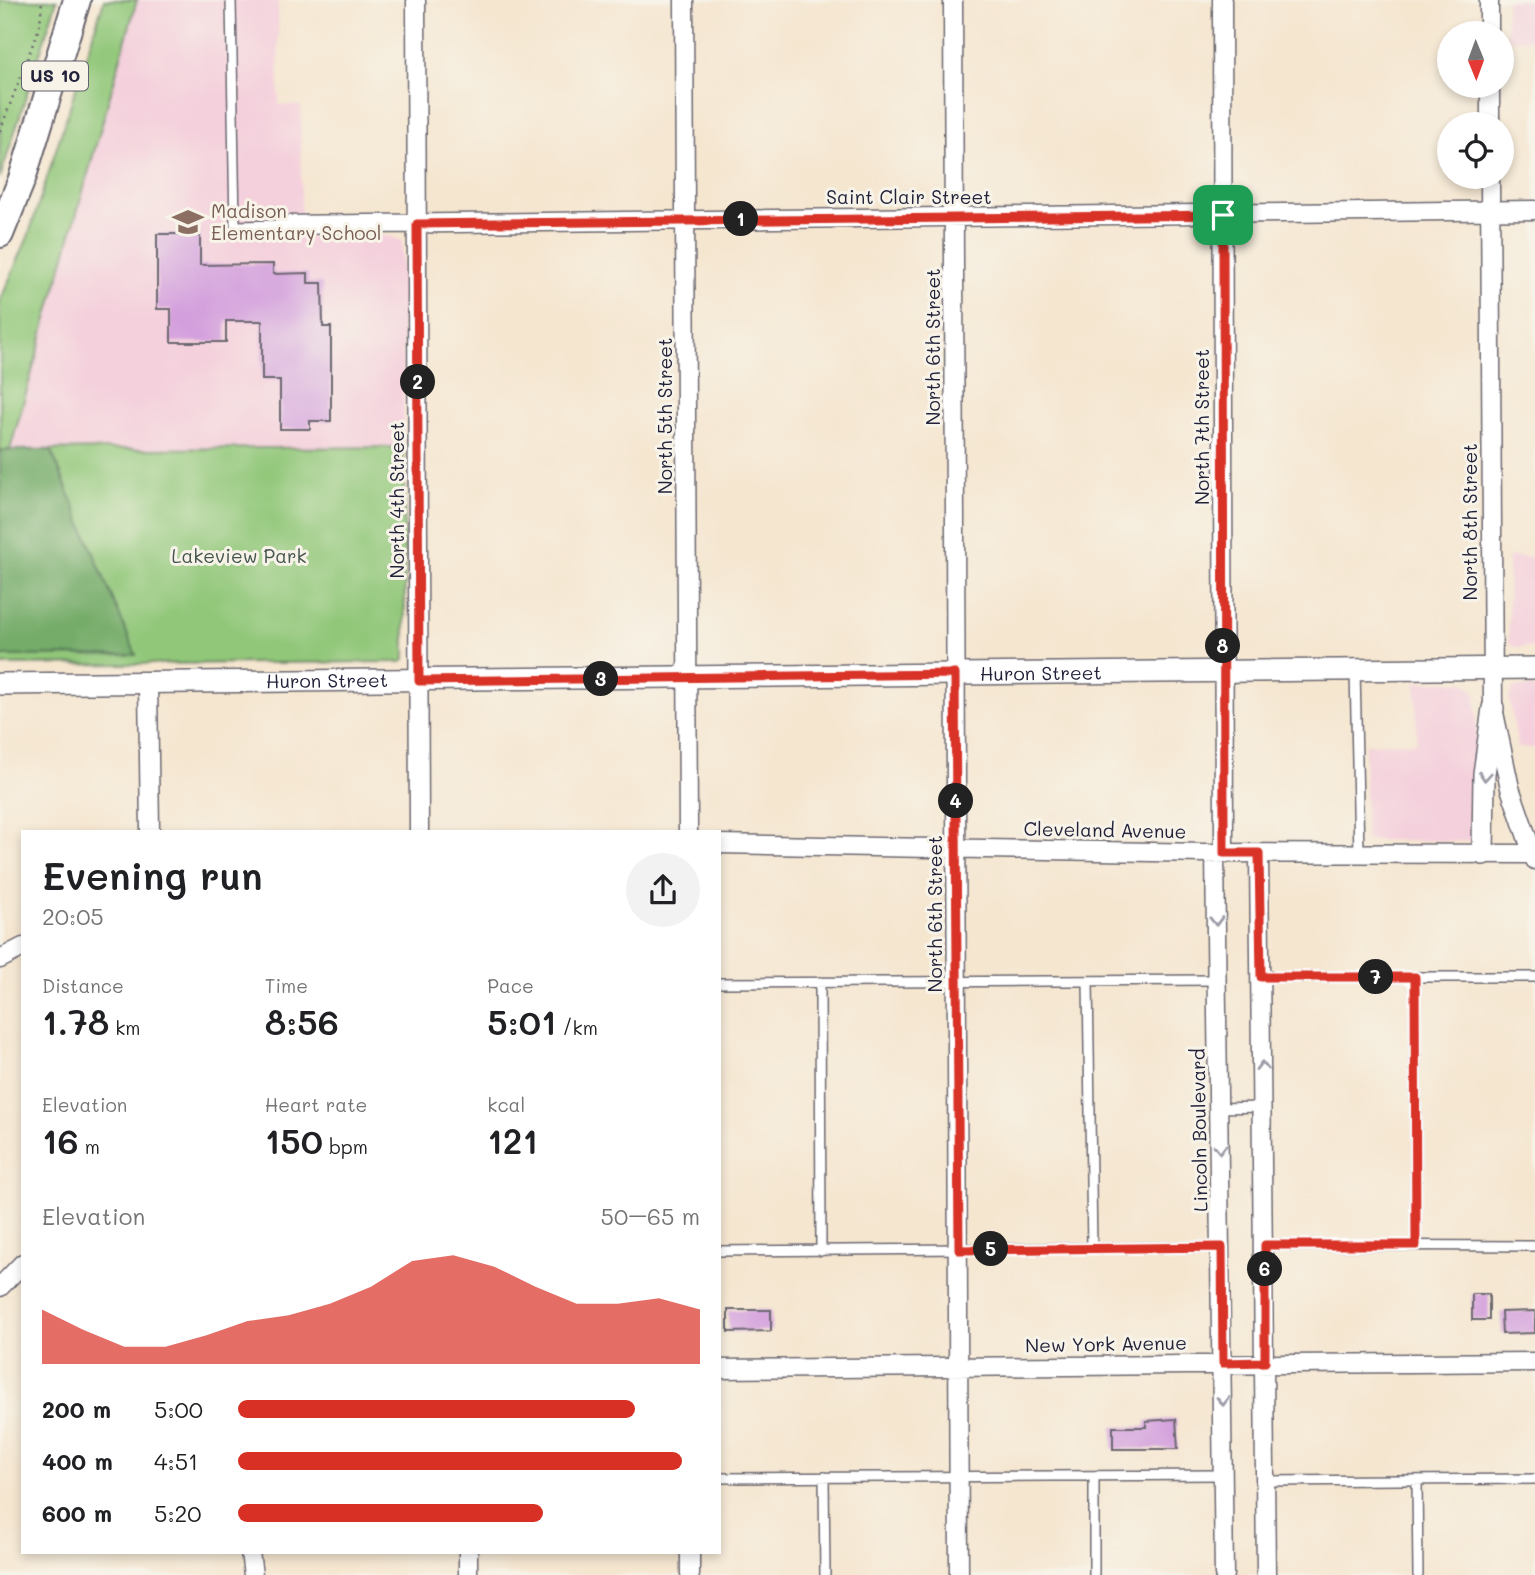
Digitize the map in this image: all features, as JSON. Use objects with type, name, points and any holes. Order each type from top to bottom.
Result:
[{"type":"main road","name":"US 10","points":[[0,234],[25,170],[77,0]]},
{"type":"street","name":"North 4th Street","points":[[416,0],[419,830]]},
{"type":"street","name":"North 5th Street","points":[[684,0],[688,830]]},
{"type":"street","name":"North 6th Street","points":[[953,0],[959,1575]]},
{"type":"street","name":"North 7th Street","points":[[1219,853],[1223,671],[1222,0]]},
{"type":"street","points":[[1489,0],[1489,21]]},
{"type":"street","name":"North 8th Street","points":[[1490,189],[1493,708],[1510,788],[1534,857]]},
{"type":"street","name":"Saint Clair Street","points":[[283,225],[1535,210]]},
{"type":"street","name":"Huron Street","points":[[0,684],[1535,668]]},
{"type":"street","points":[[148,683],[150,830]]},
{"type":"street","points":[[1483,854],[1484,774],[1493,708]]},
{"type":"street","name":"Cleveland Avenue","points":[[721,844],[1219,853],[1483,854],[1534,857]]},
{"type":"street","name":"Lincoln Boulevard","points":[[1219,853],[1217,980],[1224,1575]]},
{"type":"street","points":[[1259,853],[1265,1245],[1266,1575]]},
{"type":"street","points":[[0,959],[21,948]]},
{"type":"street","points":[[0,1287],[21,1265]]},
{"type":"street","name":"New York Avenue","points":[[721,1369],[1265,1362],[1535,1362]]},
{"type":"street","points":[[250,1554],[253,1575]]},
{"type":"street","points":[[468,1554],[468,1575]]},
{"type":"street","points":[[690,1554],[690,1575]]},
{"type":"lane","points":[[231,0],[235,226],[283,225]]},
{"type":"lane","points":[[1355,670],[1359,853]]},
{"type":"lane","points":[[1261,977],[1535,977]]},
{"type":"lane","points":[[1415,977],[1416,1245]]},
{"type":"lane","points":[[721,983],[1217,980]]},
{"type":"lane","points":[[1088,981],[1091,1248]]},
{"type":"lane","points":[[820,982],[821,1251]]},
{"type":"lane","points":[[1219,1108],[1263,1107]]},
{"type":"lane","points":[[1265,1245],[1535,1246]]},
{"type":"lane","points":[[721,1251],[1222,1247]]},
{"type":"lane","points":[[1094,1475],[1094,1575]]},
{"type":"lane","points":[[721,1478],[1224,1475]]},
{"type":"lane","points":[[824,1477],[825,1575]]},
{"type":"lane","points":[[1266,1481],[1535,1479]]},
{"type":"lane","points":[[1417,1480],[1418,1575]]},
{"type":"path","points":[[0,131],[40,24],[42,0]]},
{"type":"shaded area","name":"Madison Elementary School","points":[[137,0],[278,0],[279,105],[301,106],[301,237],[389,236],[402,241],[404,447],[10,450]]},
{"type":"shaded area","points":[[1506,0],[1535,0],[1535,39],[1514,39],[1514,21],[1506,21]]},
{"type":"shaded area","points":[[1508,557],[1535,557],[1535,647],[1516,647],[1509,643]]},
{"type":"shaded area","points":[[1416,682],[1465,682],[1476,693],[1477,834],[1472,841],[1365,840],[1365,744],[1417,742]]},
{"type":"shaded area","points":[[1514,687],[1535,687],[1535,748],[1518,748],[1509,697]]},
{"type":"green space","points":[[0,0],[57,0],[0,178]]},
{"type":"green space","name":"Lakeview Park","points":[[104,0],[137,0],[10,450],[404,447],[405,659],[402,662],[0,665],[0,301],[28,237]]},
{"type":"green space","points":[[0,450],[51,450],[136,655],[0,656]]},
{"type":"building","points":[[157,234],[200,234],[200,265],[273,264],[273,274],[308,273],[308,283],[322,283],[323,327],[331,327],[331,421],[310,421],[310,429],[280,429],[280,380],[262,380],[262,321],[226,321],[226,342],[171,342],[171,309],[157,309]]},
{"type":"building","points":[[1472,1294],[1489,1294],[1489,1320],[1472,1320]]},
{"type":"building","points":[[728,1310],[771,1310],[771,1331],[728,1332]]},
{"type":"building","points":[[1535,1311],[1535,1333],[1502,1334],[1501,1312]]},
{"type":"building","points":[[1176,1419],[1178,1449],[1113,1449],[1113,1427],[1146,1427],[1146,1421]]},
{"type":"place","name":"Madison Elementary School","points":[[188,222]]},
{"type":"route","points":[[1223,215],[1224,853],[1259,853],[1261,977],[1415,977],[1416,1245],[1265,1245],[1265,1362],[1223,1363],[1222,1247],[959,1250],[955,674],[419,681],[417,224],[1223,215]]}]
